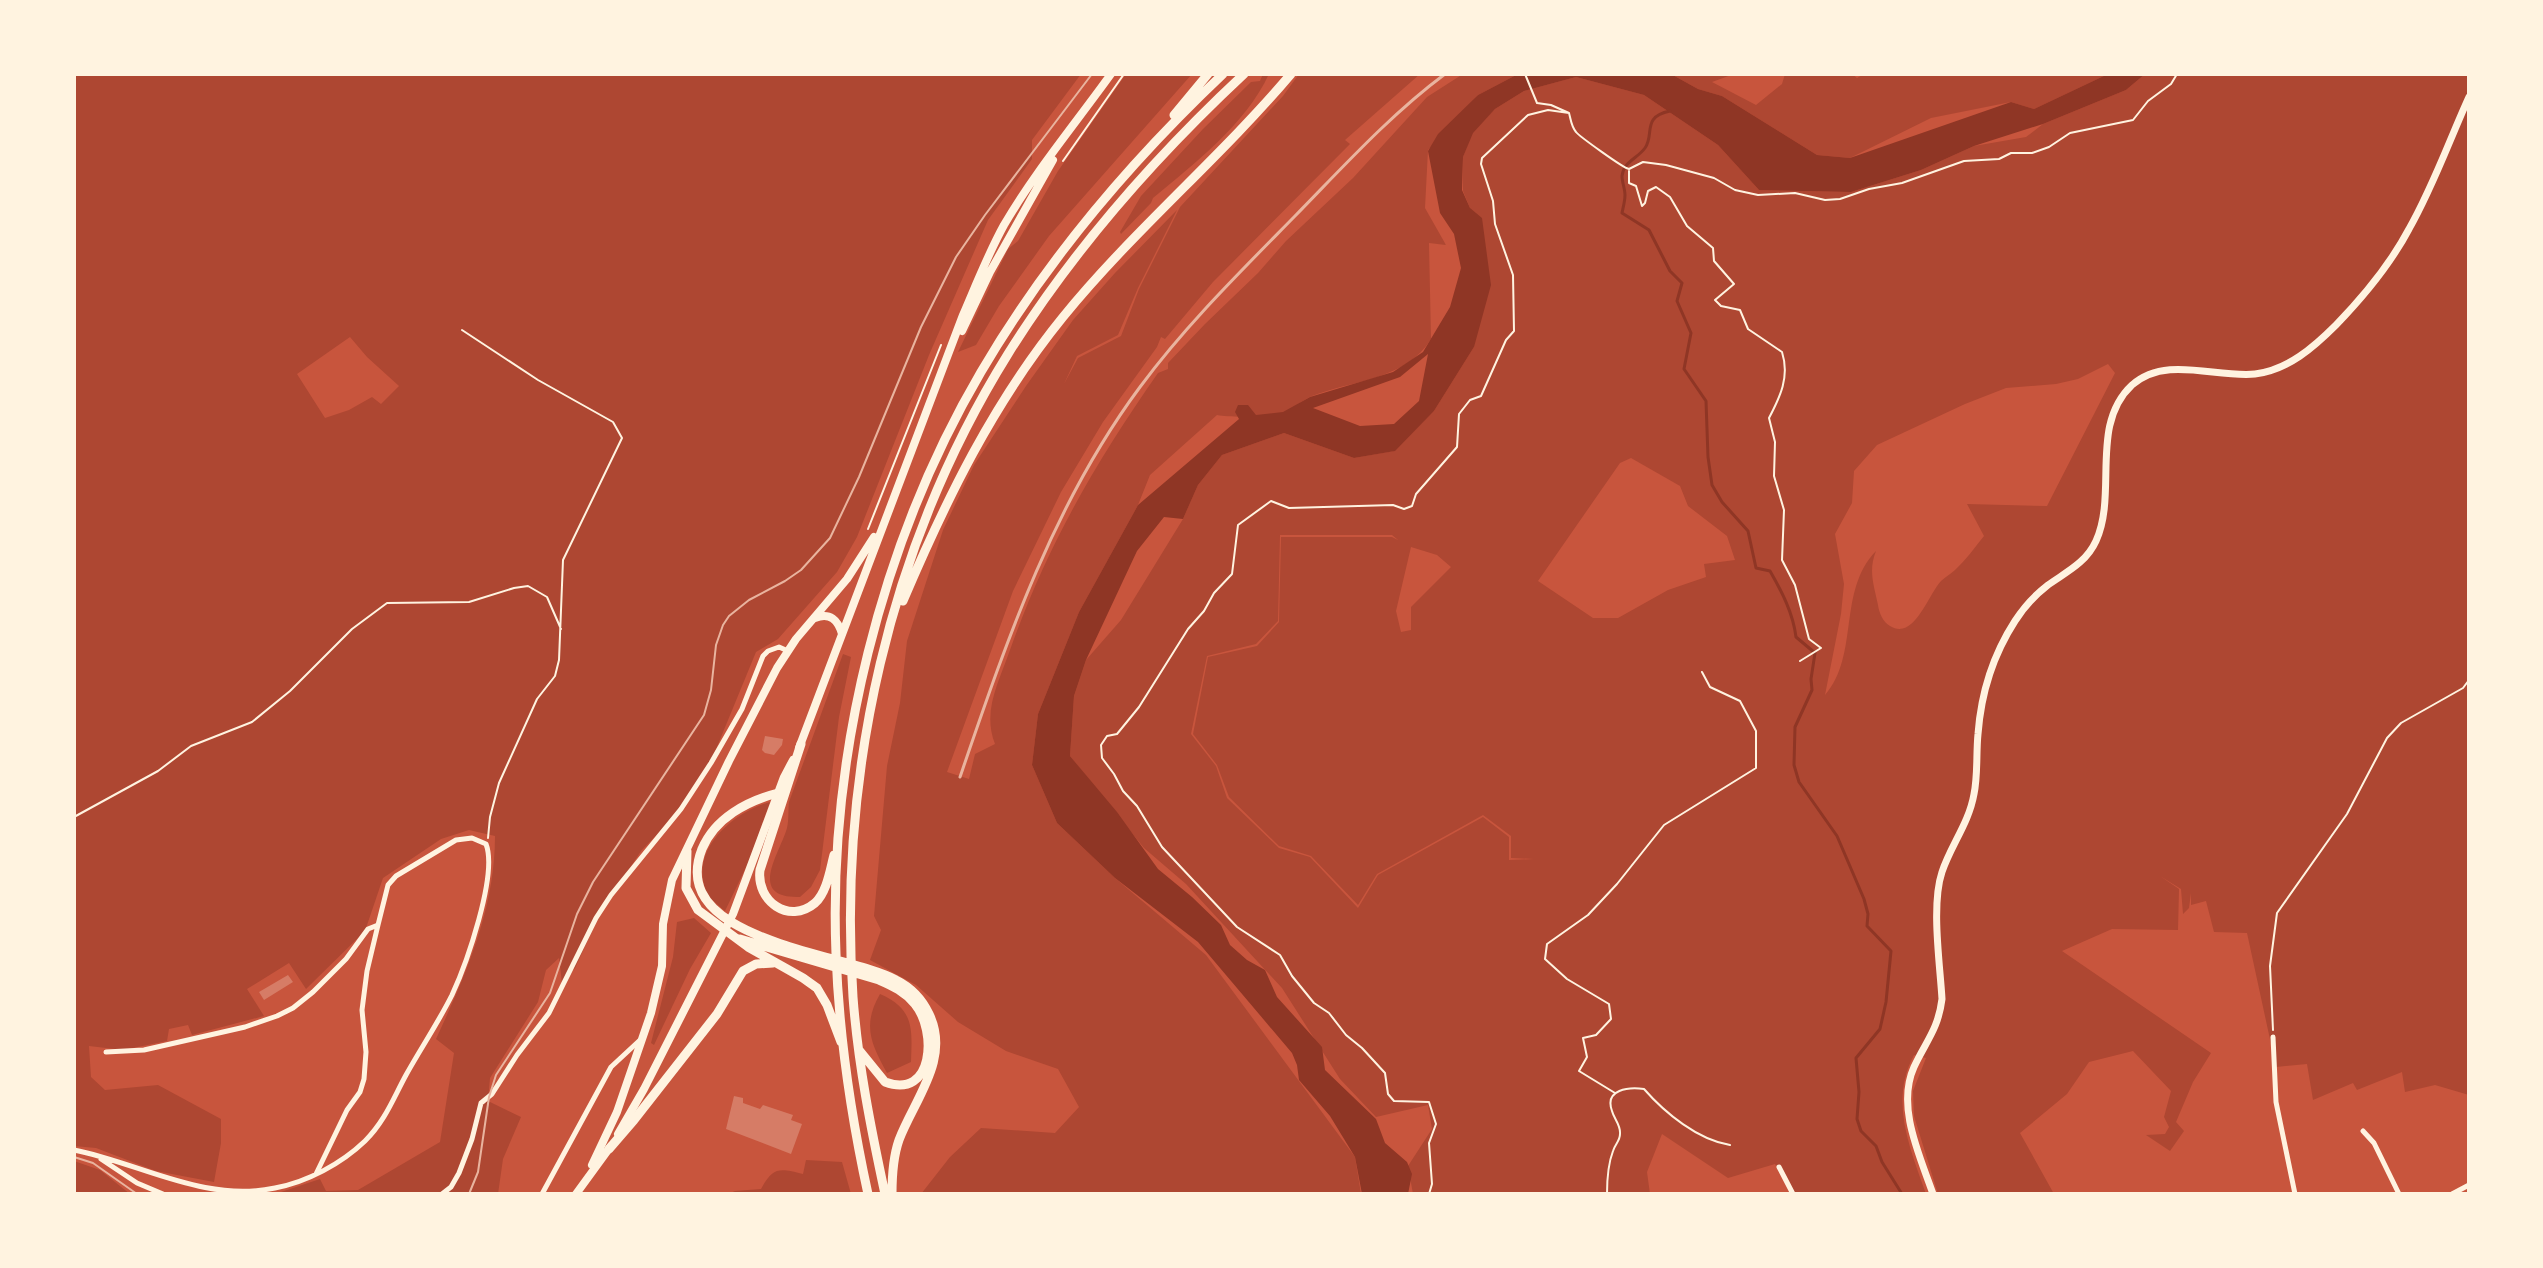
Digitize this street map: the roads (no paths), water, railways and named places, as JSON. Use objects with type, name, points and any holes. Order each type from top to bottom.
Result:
[{"type":"highway","points":[[868,1194],[844,1051],[836,951],[839,841],[845,778],[872,637],[901,547],[934,463],[979,375],[1060,255],[1208,74]]},
{"type":"highway","points":[[1129,171],[1223,74]]},
{"type":"highway","points":[[885,1194],[859,1049],[851,954],[853,850],[865,743],[887,637],[908,568],[961,440],[1007,355],[1067,267],[1205,111],[1244,74]]},
{"type":"highway","points":[[887,637],[954,486],[988,424],[1030,360],[1098,277],[1264,106],[1291,74]]},
{"type":"highway","points":[[801,744],[760,870],[760,885],[765,897],[778,907],[790,910],[803,909],[814,903],[825,885],[839,841]]},
{"type":"highway","points":[[778,793],[740,807],[716,828],[706,842],[698,865],[697,882],[708,912],[740,939],[901,982],[928,1011],[936,1034],[936,1053],[932,1069],[899,1142],[893,1166],[892,1194]]},
{"type":"highway","points":[[687,851],[686,888],[693,904],[750,941],[773,963],[817,988],[827,1005],[844,1051]]},
{"type":"highway","points":[[609,1149],[717,1014],[743,971],[756,964],[773,963]]},
{"type":"highway","points":[[859,1049],[881,1078],[895,1085],[904,1085],[916,1079],[927,1059],[929,1037],[917,1007],[904,993],[874,974]]},
{"type":"main road","points":[[576,1194],[609,1149],[644,1089],[720,941],[755,859],[778,793],[801,744],[946,364],[990,272],[1070,131],[1111,74]]},
{"type":"main road","points":[[1933,1194],[1910,1119],[1908,1089],[1913,1069],[1937,1026],[1940,1013],[1939,882],[1972,804],[1980,712],[1993,664],[2016,620],[2034,597],[2086,557],[2095,542],[2105,505],[2110,430],[2121,400],[2132,386],[2154,372],[2184,369],[2240,375],[2259,373],[2286,364],[2312,347],[2357,303],[2407,233],[2469,97]]},
{"type":"main road","points":[[583,1184],[617,1112],[651,1013],[662,966],[666,901],[672,880],[741,736],[788,651],[852,572],[886,516]]},
{"type":"main road","points":[[813,619],[832,617],[838,622],[843,635]]},
{"type":"street","points":[[442,1194],[451,1187],[459,1173],[481,1103],[492,1094],[549,1013],[596,918],[681,809],[711,763],[753,686],[763,656],[779,647],[788,651]]},
{"type":"street","points":[[74,1150],[159,1177],[224,1190],[270,1189],[316,1174],[357,1148],[381,1123],[458,982],[483,900],[489,866],[487,848],[484,841],[478,838],[461,838],[440,848],[396,876],[388,885],[367,971],[362,1010],[366,1052],[364,1079],[316,1174]]},
{"type":"street","points":[[106,1052],[144,1050],[245,1027],[277,1016],[313,992],[346,959],[368,929],[378,925]]},
{"type":"street","points":[[2273,1037],[2276,1102],[2295,1194]]},
{"type":"street","points":[[542,1194],[611,1067],[642,1038]]},
{"type":"street","points":[[2363,1131],[2374,1143],[2399,1194]]},
{"type":"street","points":[[97,1156],[137,1183],[163,1194]]},
{"type":"street","points":[[1779,1167],[1793,1194]]},
{"type":"street","points":[[2452,1194],[2469,1185]]},
{"type":"waterway","points":[[1670,111],[1655,117],[1650,126],[1648,143],[1623,171],[1625,195],[1622,213],[1649,230],[1670,271],[1682,283],[1677,301],[1691,333],[1684,369],[1706,401],[1712,485],[1722,502],[1748,531],[1756,568],[1770,571],[1790,611],[1796,637],[1815,653],[1812,690],[1795,727],[1794,765],[1799,782],[1837,836],[1864,899],[1867,926],[1891,951],[1880,1029],[1856,1058],[1859,1092],[1857,1119],[1861,1131],[1876,1146],[1902,1194]]},
{"type":"tram line","points":[[469,1194],[478,1172],[489,1097],[496,1075],[550,993],[577,914],[593,882],[704,715],[711,690],[716,645],[723,625],[749,600],[801,570],[830,538],[859,477],[921,327],[956,257],[1092,74]]},
{"type":"tram line","points":[[74,1157],[93,1163],[137,1194]]},
{"type":"railway","points":[[960,777],[1015,624],[1057,526],[1109,432],[1140,387],[1195,320],[1254,257],[1386,124],[1445,74]]}]
